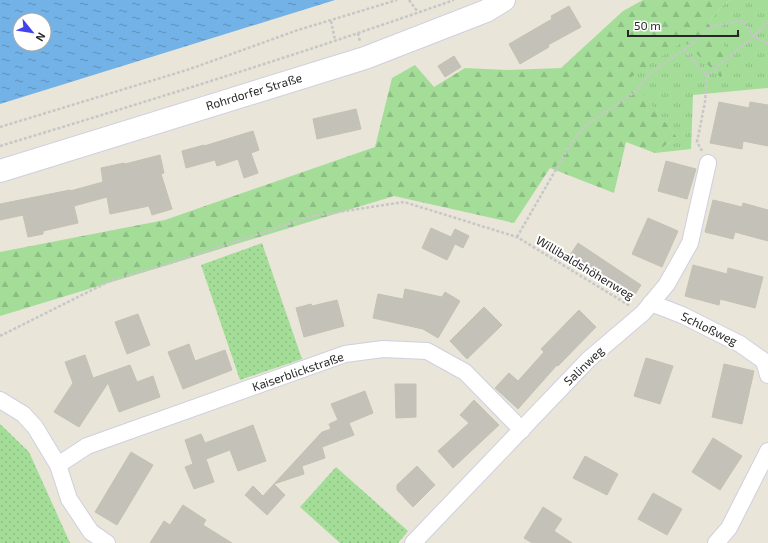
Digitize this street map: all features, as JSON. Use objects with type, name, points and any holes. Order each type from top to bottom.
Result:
[{"type":"main road","name":"Rohrdorfer Straße","points":[[0,171],[365,58],[486,11],[504,0]]},
{"type":"street","name":"Salinweg","points":[[413,543],[589,360],[647,308],[667,284],[690,243],[708,163]]},
{"type":"street","name":"Schloßweg","points":[[647,308],[682,314],[740,344],[766,368]]},
{"type":"street","name":"Kaiserblickstraße","points":[[58,466],[87,446],[345,354],[383,348],[427,351],[465,372],[522,430]]},
{"type":"street","points":[[0,400],[23,414],[35,427],[58,466],[70,499],[91,532],[107,543]]},
{"type":"street","points":[[716,543],[730,528],[768,451]]},
{"type":"path","points":[[0,127],[190,69],[298,30],[397,0]]},
{"type":"path","points":[[409,0],[418,13]]},
{"type":"path","points":[[0,146],[93,118],[454,0]]},
{"type":"path","points":[[517,237],[570,145],[584,127],[636,90],[651,73],[684,50],[711,27],[742,20],[754,36],[768,44]]},
{"type":"path","points":[[331,21],[335,40]]},
{"type":"path","points":[[708,163],[697,142],[705,102],[707,76],[754,36],[768,22]]},
{"type":"path","points":[[684,50],[707,76]]},
{"type":"path","name":"Willibaldshöhenweg","points":[[0,336],[112,280],[171,263],[313,216],[404,202],[517,237],[647,308]]},
{"type":"green space","points":[[643,0],[731,0],[724,4],[708,23],[732,56],[721,78],[631,78],[677,137],[655,153],[626,142],[614,193],[550,168],[514,223],[394,196],[0,316],[0,252],[165,220],[375,147],[392,78],[415,65],[434,87],[465,68],[507,70],[561,68],[623,11]]},
{"type":"green space","points":[[731,0],[768,0],[768,88],[693,95],[691,149],[655,153],[677,137],[630,78],[684,41],[721,78],[731,56],[708,23],[724,4]]},
{"type":"green space","points":[[262,243],[302,359],[240,380],[201,265]]},
{"type":"green space","points":[[0,424],[29,452],[70,543],[0,543]]},
{"type":"green space","points":[[336,467],[408,531],[398,543],[340,543],[300,507]]},
{"type":"water","points":[[0,0],[335,0],[0,104]]},
{"type":"building","points":[[569,6],[581,27],[548,45],[549,47],[520,64],[509,44],[552,19],[551,16]]},
{"type":"building","points":[[454,56],[461,67],[445,77],[438,66]]},
{"type":"building","points":[[719,102],[749,108],[750,102],[768,105],[768,146],[743,141],[742,149],[710,143]]},
{"type":"building","points":[[356,109],[361,129],[317,139],[313,119]]},
{"type":"building","points":[[253,131],[259,150],[251,153],[258,173],[244,178],[238,159],[217,166],[215,160],[186,168],[182,151]]},
{"type":"building","points":[[160,155],[164,173],[161,174],[172,209],[152,215],[149,206],[110,214],[107,197],[74,206],[78,223],[43,231],[43,234],[28,237],[23,215],[0,220],[0,204],[70,191],[103,182],[101,168],[125,164]]},
{"type":"building","points":[[666,161],[696,169],[687,199],[658,191]]},
{"type":"building","points":[[713,200],[742,207],[743,203],[768,210],[768,241],[735,232],[733,239],[705,232]]},
{"type":"building","points":[[648,218],[678,231],[662,267],[632,254]]},
{"type":"building","points":[[431,228],[451,237],[455,229],[469,236],[463,248],[455,244],[447,260],[422,248]]},
{"type":"building","points":[[578,243],[641,285],[630,302],[567,260]]},
{"type":"building","points":[[693,265],[727,274],[728,268],[763,277],[755,308],[720,299],[719,305],[685,296]]},
{"type":"building","points":[[405,289],[442,297],[445,292],[460,301],[438,338],[423,329],[373,318],[378,294],[403,299]]},
{"type":"building","points":[[337,300],[344,326],[304,337],[296,308]]},
{"type":"building","points":[[484,307],[502,325],[467,359],[450,341]]},
{"type":"building","points":[[579,310],[596,327],[558,366],[557,365],[518,409],[495,388],[509,373],[518,381],[544,352],[541,349]]},
{"type":"building","points":[[138,314],[150,345],[127,354],[115,322]]},
{"type":"building","points":[[189,344],[195,361],[225,350],[232,370],[183,389],[168,352]]},
{"type":"building","points":[[85,355],[93,378],[130,365],[137,382],[153,376],[160,397],[119,412],[108,383],[79,427],[54,412],[73,383],[65,362]]},
{"type":"building","points":[[646,358],[673,366],[660,404],[634,396]]},
{"type":"building","points":[[724,364],[754,371],[742,424],[712,417]]},
{"type":"building","points":[[395,384],[416,384],[416,417],[396,418]]},
{"type":"building","points":[[365,391],[373,413],[349,423],[354,435],[322,447],[325,458],[302,466],[304,474],[274,484],[322,432],[331,429],[329,424],[338,420],[331,404]]},
{"type":"building","points":[[474,400],[499,425],[453,468],[438,451],[469,423],[460,415]]},
{"type":"building","points":[[253,425],[266,461],[238,471],[230,450],[206,459],[214,482],[194,489],[185,467],[193,464],[185,440],[201,434],[205,443]]},
{"type":"building","points":[[713,438],[742,456],[720,490],[692,472]]},
{"type":"building","points":[[131,452],[153,465],[117,525],[95,512]]},
{"type":"building","points":[[585,456],[618,474],[607,495],[573,478]]},
{"type":"building","points":[[417,466],[435,485],[413,507],[397,490],[397,485]]},
{"type":"building","points":[[274,484],[285,495],[267,515],[245,495],[253,486],[263,496]]},
{"type":"building","points":[[653,493],[682,509],[667,535],[638,519]]},
{"type":"building","points":[[183,505],[206,520],[203,525],[232,543],[150,543],[164,521],[170,525]]},
{"type":"building","points":[[543,507],[562,519],[554,531],[572,543],[532,543],[524,538]]}]
